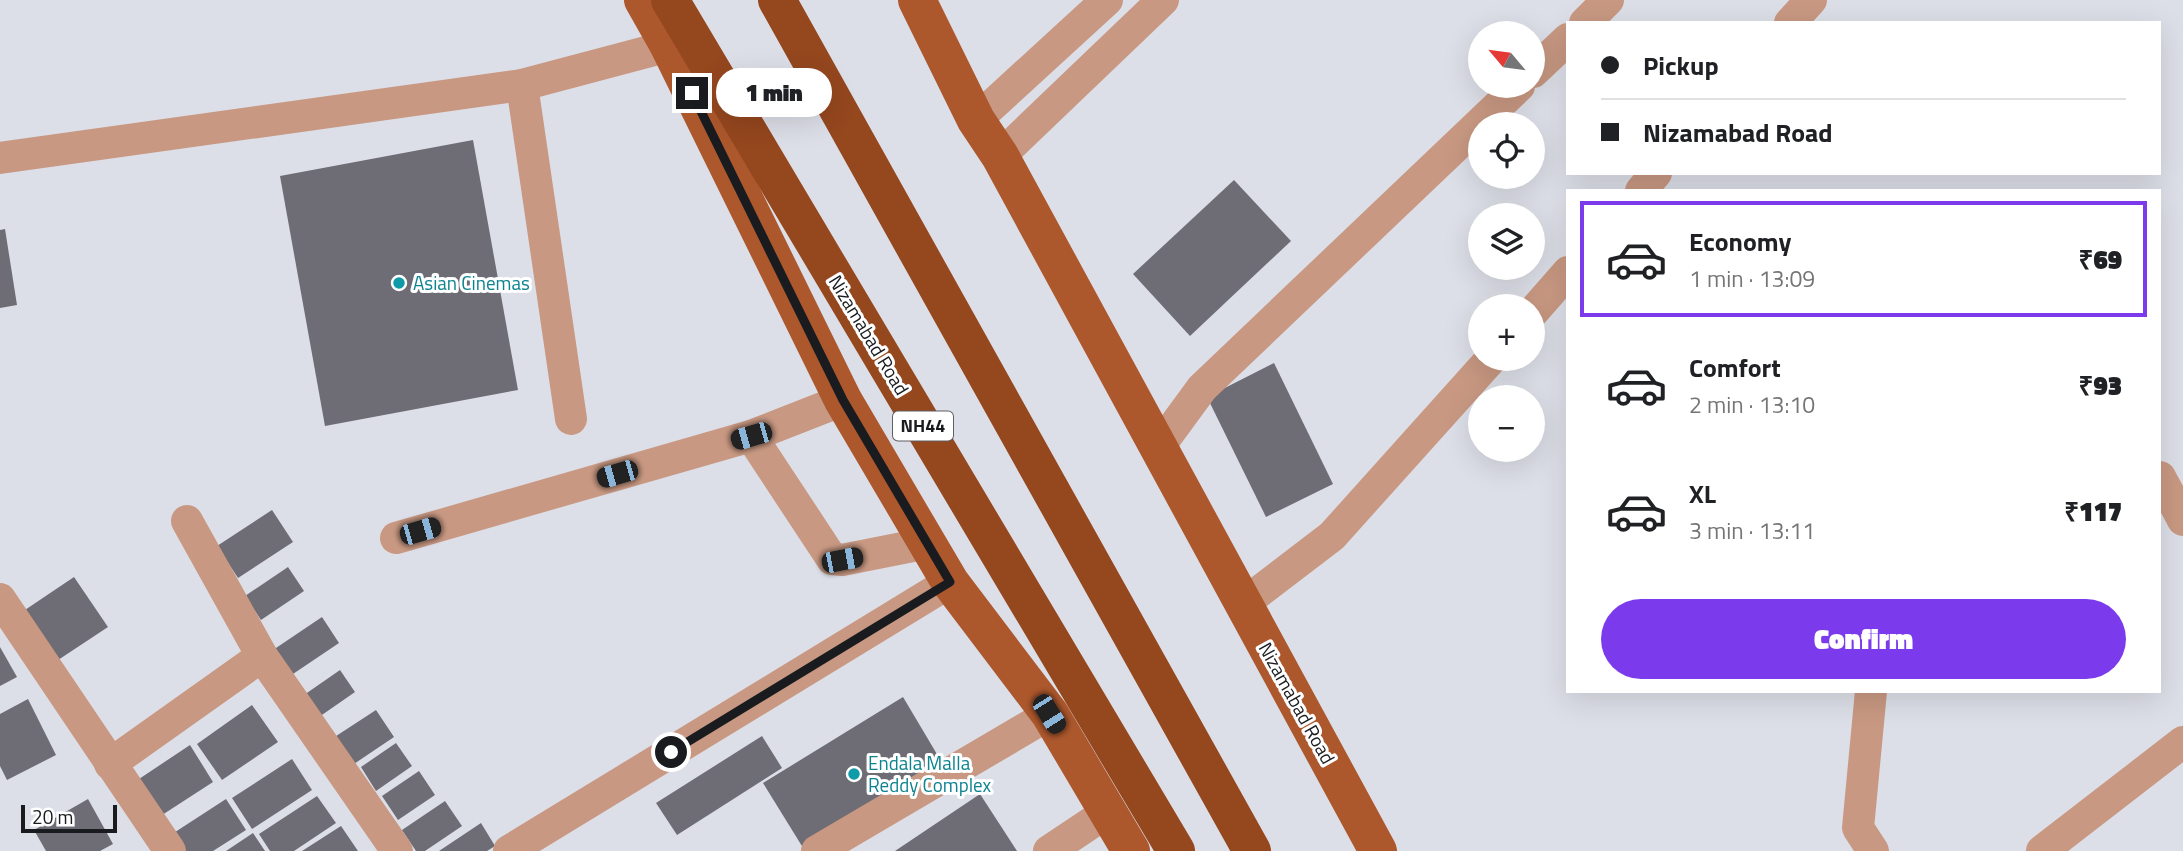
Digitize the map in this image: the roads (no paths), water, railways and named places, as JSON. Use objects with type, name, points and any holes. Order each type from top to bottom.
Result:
[{"type":"highway","name":"Nizamabad Road","points":[[670,0],[682,45],[1176,851]]},
{"type":"highway","points":[[777,0],[1252,851]]},
{"type":"main road","name":"Nizamabad Road","points":[[643,0],[682,45],[843,400],[950,582],[1049,714],[1119,830]]},
{"type":"main road","name":"Nizamabad Road","points":[[917,0],[976,120],[1000,156],[1378,851]]},
{"type":"street","points":[[1000,156],[1163,0]]},
{"type":"street","points":[[1587,21],[1608,0]]},
{"type":"street","points":[[1792,21],[1811,0]]},
{"type":"street","points":[[976,120],[1106,1],[1127,34]]},
{"type":"street","points":[[1545,61],[1566,41]]},
{"type":"street","points":[[0,158],[522,85],[682,45]]},
{"type":"street","points":[[522,85],[571,419]]},
{"type":"street","points":[[1158,448],[1202,388],[1506,98]]},
{"type":"street","points":[[1643,189],[1654,175]]},
{"type":"street","points":[[1545,298],[1566,274]]},
{"type":"street","points":[[1242,604],[1332,536],[1480,371]]},
{"type":"street","points":[[396,538],[751,436],[843,400]]},
{"type":"street","points":[[751,436],[832,559],[842,560],[928,543]]},
{"type":"street","points":[[2161,479],[2183,520]]},
{"type":"street","points":[[187,521],[262,656],[397,851]]},
{"type":"street","points":[[509,851],[950,582]]},
{"type":"street","points":[[0,599],[170,851]]},
{"type":"street","points":[[110,764],[262,656]]},
{"type":"street","points":[[1871,693],[1858,828],[1873,851]]},
{"type":"street","points":[[817,851],[1049,714]]},
{"type":"street","points":[[2050,848],[2183,742]]},
{"type":"street","points":[[1049,851],[1119,830]]},
{"type":"street","points":[[1080,851],[1119,830]]},
{"type":"place","name":"Asian Cinemas","points":[[399,283]]},
{"type":"place","name":"Endala Malla Reddy Complex","points":[[854,774]]}]
